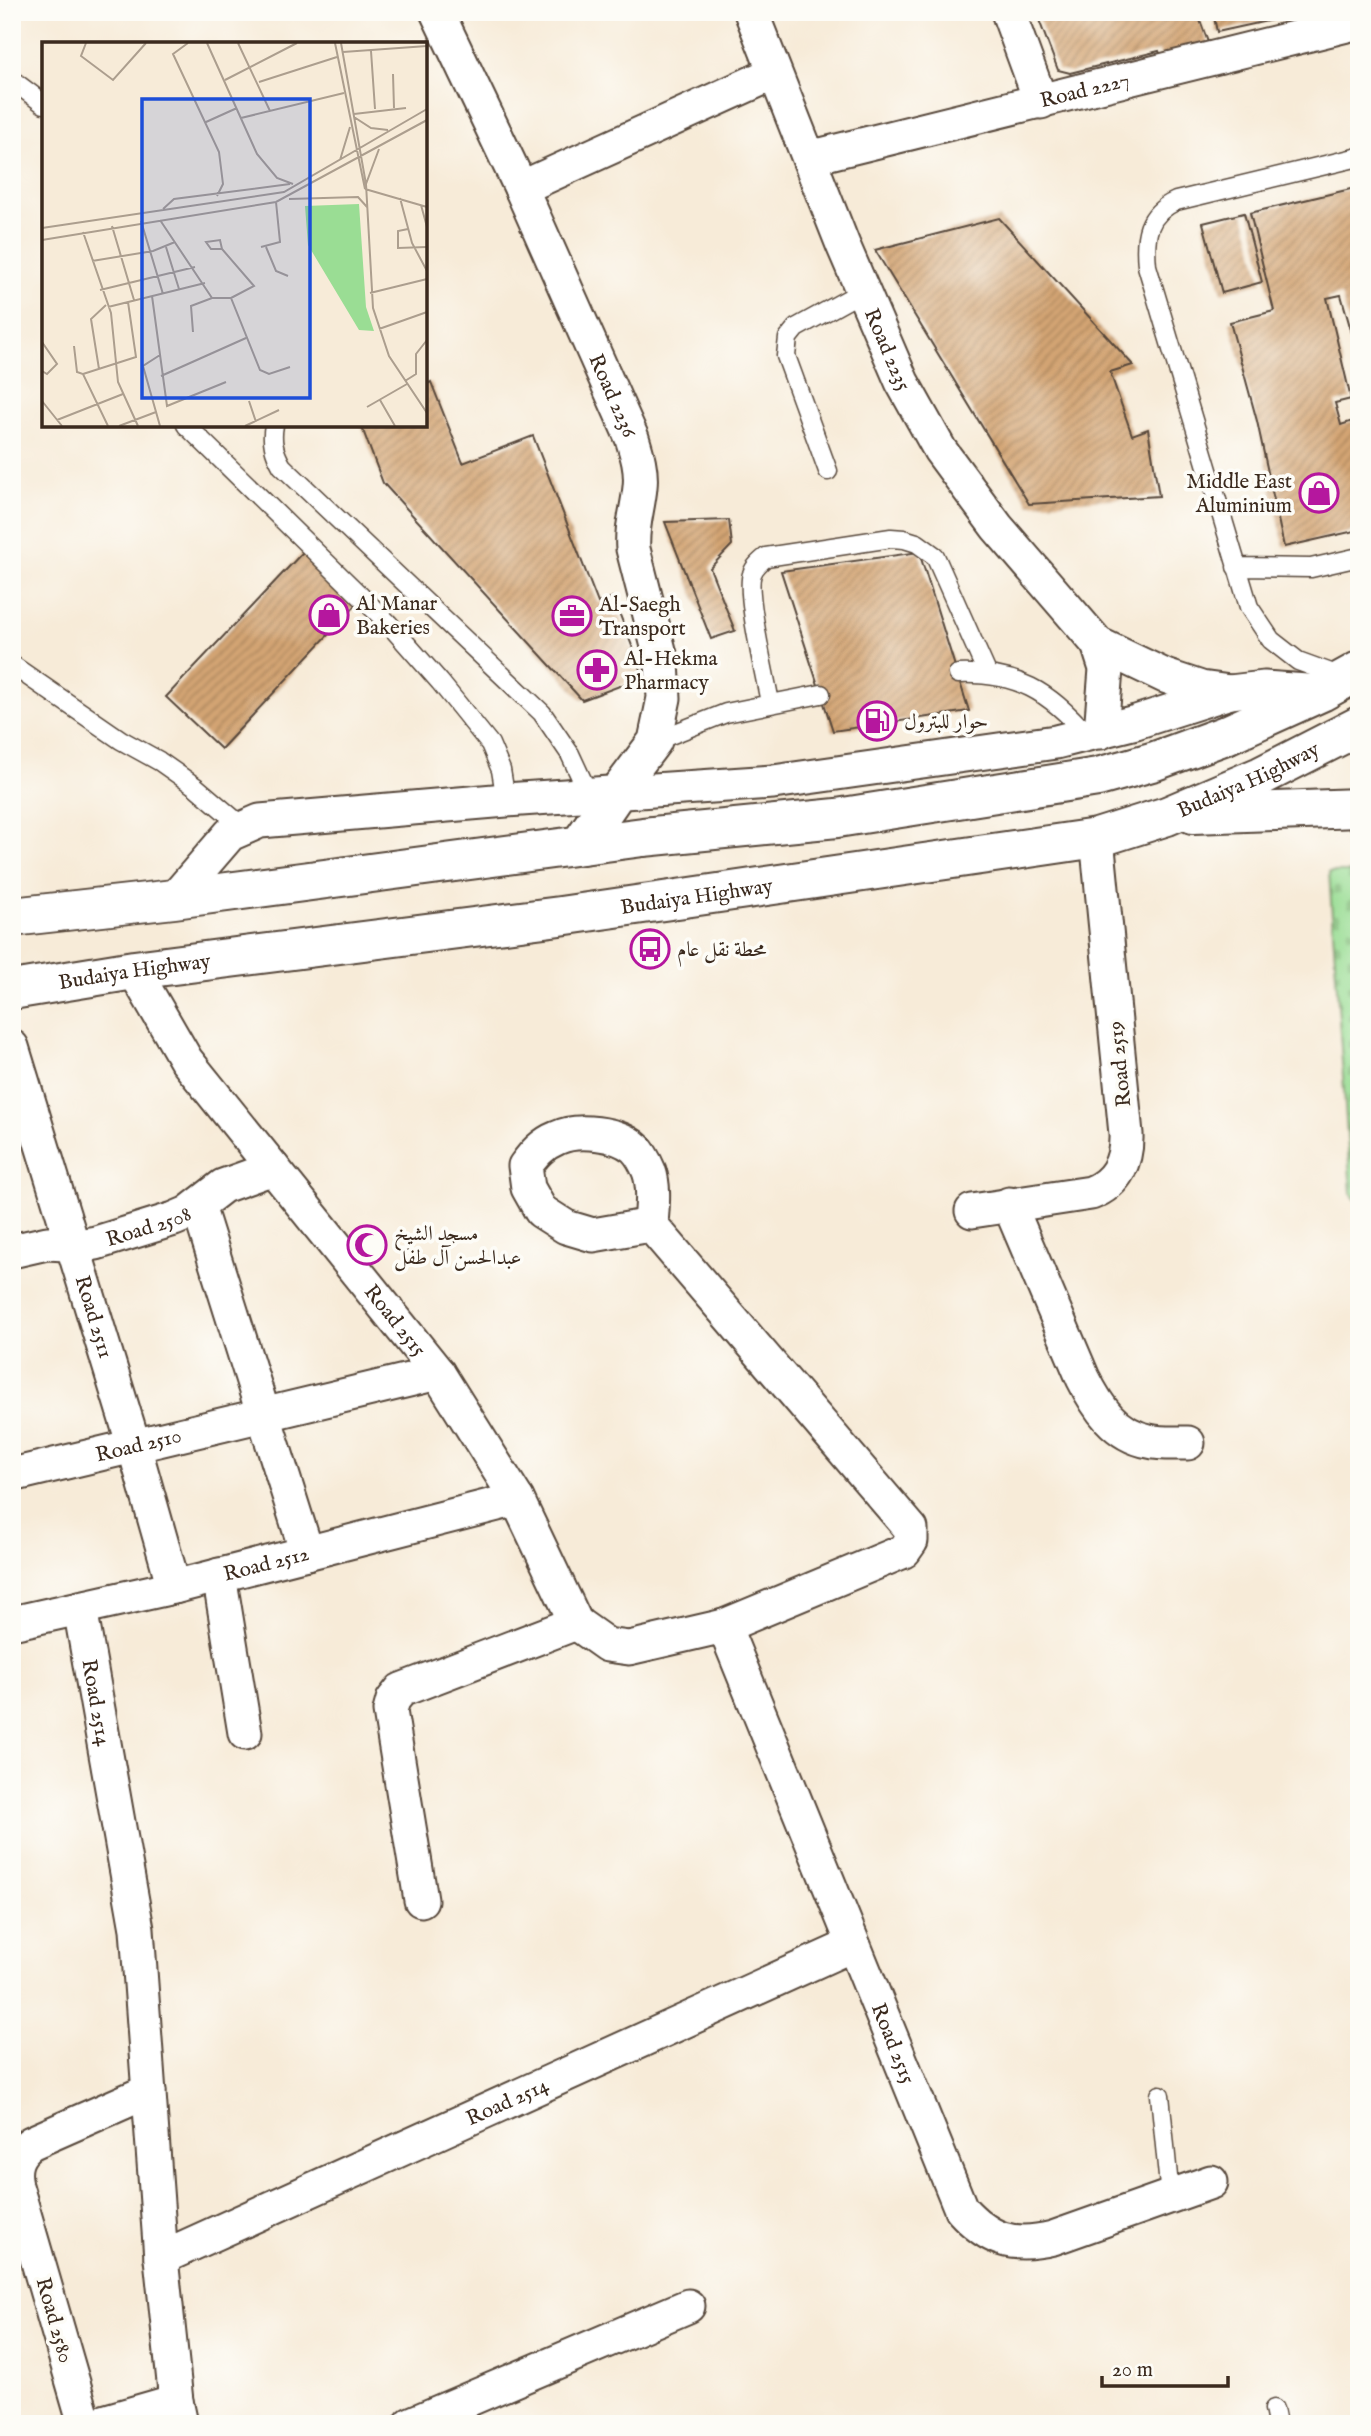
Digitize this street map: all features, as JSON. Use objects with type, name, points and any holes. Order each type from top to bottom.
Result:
[{"type":"main road","points":[[12,916],[174,899],[580,845],[837,818],[1098,777],[1155,761],[1226,735],[1342,681]]},
{"type":"main road","name":"Budaiya Highway","points":[[12,990],[134,970],[560,916],[1097,838],[1167,816],[1261,776],[1359,726]]},
{"type":"main road","points":[[580,845],[602,794]]},
{"type":"main road","points":[[1167,816],[1359,808]]},
{"type":"street","name":"Road 2236","points":[[437,12],[522,188],[632,438],[639,462],[640,486],[632,531],[633,549],[662,662],[664,698],[655,741],[602,794]]},
{"type":"street","name":"Road 2235","points":[[751,12],[902,382],[940,450],[997,527],[1098,644],[1106,669],[1094,733]]},
{"type":"street","points":[[1008,12],[1041,102]]},
{"type":"street","name":"Road 2227","points":[[809,158],[1359,22]]},
{"type":"street","points":[[522,188],[774,73]]},
{"type":"street","name":"Road 2235","points":[[1098,644],[1165,676],[1201,688],[1230,692]]},
{"type":"street","points":[[174,899],[230,834],[243,827],[277,818],[773,782],[1056,742],[1174,711],[1230,692],[1342,681]]},
{"type":"street","name":"Road 2519","points":[[972,1211],[1091,1193],[1105,1188],[1115,1177],[1125,1156],[1126,1134],[1097,838]]},
{"type":"street","name":"Road 2515","points":[[134,970],[186,1060],[438,1373],[517,1499],[576,1623],[607,1645],[629,1648],[724,1626],[904,1551],[911,1541],[911,1530],[651,1225]]},
{"type":"street","name":"Road 2511","points":[[12,1047],[74,1245],[174,1587]]},
{"type":"street","name":"Road 2508","points":[[12,1251],[47,1243],[96,1243],[174,1219],[198,1206],[223,1186],[273,1168]]},
{"type":"street","points":[[1009,1204],[1096,1404],[1118,1428],[1147,1441],[1188,1443]]},
{"type":"street","points":[[198,1206],[307,1553]]},
{"type":"street","name":"Road 2510","points":[[12,1475],[438,1373]]},
{"type":"street","name":"Road 2512","points":[[12,1622],[174,1587],[517,1499]]},
{"type":"street","points":[[219,1575],[245,1733]]},
{"type":"street","name":"Road 2514","points":[[80,1608],[138,1929],[161,2258],[179,2412],[96,2424]]},
{"type":"street","points":[[421,1900],[390,1711],[393,1700],[401,1690],[576,1623]]},
{"type":"street","name":"Road 2515","points":[[724,1626],[951,2190],[961,2209],[974,2224],[992,2236],[1012,2242],[1033,2243],[1211,2182]]},
{"type":"street","name":"Road 2514","points":[[161,2258],[852,1945]]},
{"type":"street","name":"Road 2580","points":[[85,2424],[16,2186],[13,2174],[15,2161],[21,2150],[31,2143],[149,2091]]},
{"type":"street","points":[[411,2424],[688,2306]]},
{"type":"lane","points":[[12,80],[42,102]]},
{"type":"lane","points":[[1342,681],[1297,661],[1270,640],[1249,607],[1147,265],[1147,236],[1152,221],[1161,208],[1176,201],[1359,157]]},
{"type":"lane","points":[[828,471],[786,356],[788,338],[796,328],[863,290]]},
{"type":"lane","points":[[188,427],[388,623],[440,682],[490,744],[501,770],[506,800]]},
{"type":"lane","points":[[274,427],[272,440],[275,454],[282,466],[534,704],[602,794]]},
{"type":"lane","points":[[770,703],[750,594],[752,572],[766,557],[891,538],[917,543],[936,556],[987,673]]},
{"type":"lane","points":[[1236,567],[1311,568],[1359,557]]},
{"type":"lane","points":[[12,665],[121,740],[169,768],[243,827]]},
{"type":"lane","points":[[958,674],[987,673],[1011,679],[1055,702],[1094,733]]},
{"type":"lane","points":[[655,741],[706,720],[770,703],[821,694]]},
{"type":"lane","points":[[1160,2095],[1170,2197]]},
{"type":"green space","points":[[1329,872],[1359,872],[1359,1205],[1351,1193]]},
{"type":"building","points":[[1036,12],[1197,12],[1209,45],[1165,66],[1159,51],[1070,73],[1058,70]]},
{"type":"building","points":[[1213,12],[1289,12],[1290,16],[1217,32]]},
{"type":"building","points":[[1301,12],[1359,12],[1313,26],[1310,16],[1302,18]]},
{"type":"building","points":[[1359,187],[1359,358],[1341,295],[1327,298],[1351,399],[1335,403],[1341,425],[1359,419],[1359,530],[1284,547],[1257,421],[1230,322],[1274,311],[1250,213]]},
{"type":"building","points":[[1244,213],[1262,282],[1222,293],[1203,223]]},
{"type":"building","points":[[999,218],[1133,365],[1110,372],[1132,435],[1148,429],[1159,496],[1029,504],[875,250]]},
{"type":"building","points":[[431,382],[463,463],[533,436],[598,603],[613,597],[644,677],[582,700],[383,483],[362,427],[427,427],[427,384]]},
{"type":"building","points":[[729,520],[732,545],[710,568],[735,631],[711,639],[665,522]]},
{"type":"building","points":[[303,552],[358,603],[221,749],[166,697]]},
{"type":"building","points":[[919,552],[969,711],[833,731],[781,571]]},
{"type":"place","name":"Middle East Aluminium","points":[[1319,493]]},
{"type":"place","name":"Al Manar Bakeries","points":[[329,615]]},
{"type":"place","name":"Al-Saegh Transport","points":[[572,616]]},
{"type":"place","name":"Al-Hekma Pharmacy","points":[[597,670]]},
{"type":"place","name":"حوار للبترول","points":[[877,721]]},
{"type":"place","name":"محطة نقل عام","points":[[650,949]]},
{"type":"place","name":"مسجد الشيخ عبدالحسن آل طفل","points":[[367,1245]]}]
